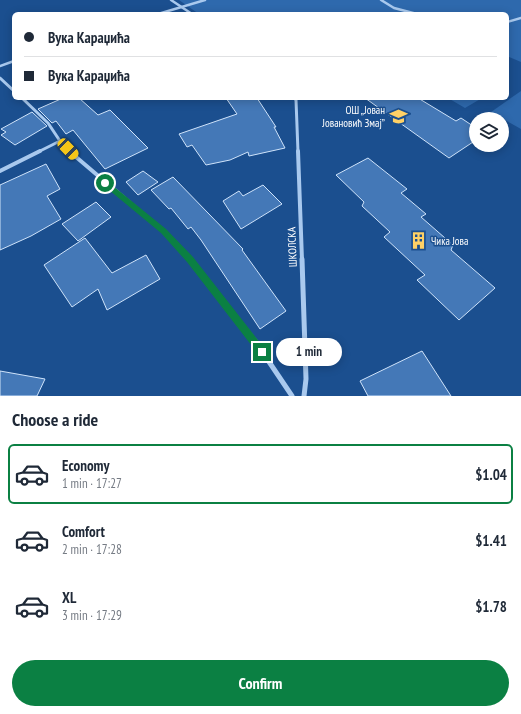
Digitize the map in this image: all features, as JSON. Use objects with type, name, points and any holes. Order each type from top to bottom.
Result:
[{"type":"street","points":[[171,0],[189,12]]},
{"type":"street","points":[[165,12],[205,0]]},
{"type":"street","points":[[381,0],[394,8],[409,12]]},
{"type":"street","points":[[509,21],[521,18]]},
{"type":"street","points":[[0,66],[12,62]]},
{"type":"street","points":[[0,78],[12,89]]},
{"type":"street","points":[[24,100],[48,123],[60,141],[75,156],[115,192],[163,231],[190,260],[254,341],[292,396]]},
{"type":"street","name":"ШКОЛСКА","points":[[296,100],[306,379],[304,396]]},
{"type":"street","points":[[0,171],[60,141]]},
{"type":"shaded area","points":[[179,0],[521,0],[521,62],[509,57],[509,12],[196,12]]},
{"type":"shaded area","points":[[521,91],[521,129],[509,122],[509,112],[491,112]]},
{"type":"shaded area","points":[[451,100],[479,100],[465,108]]},
{"type":"building","points":[[58,100],[81,100],[98,115],[110,110],[148,148],[105,169],[73,130],[66,134],[56,121],[52,123],[38,109]]},
{"type":"building","points":[[227,100],[258,100],[276,127],[274,127],[285,148],[249,156],[248,152],[230,160],[206,165],[192,145],[187,147],[179,134],[237,114]]},
{"type":"building","points":[[368,100],[421,100],[456,121],[461,118],[469,123],[469,145],[449,158]]},
{"type":"building","points":[[32,112],[47,126],[15,145],[1,135],[6,132],[1,129]]},
{"type":"building","name":"Чика Јова","points":[[368,158],[407,189],[401,193],[426,214],[421,217],[453,245],[451,250],[495,288],[459,320],[417,280],[425,275],[384,237],[390,232],[362,206],[364,202],[336,175]]},
{"type":"building","points":[[46,164],[60,189],[47,196],[61,219],[31,236],[0,250],[0,185]]},
{"type":"building","points":[[143,171],[158,182],[138,195],[126,182]]},
{"type":"building","points":[[173,177],[243,249],[242,250],[286,311],[260,329],[191,227],[188,229],[171,208],[169,209],[151,190]]},
{"type":"building","points":[[263,185],[282,204],[241,229],[223,201],[239,191],[243,196]]},
{"type":"building","points":[[96,202],[111,217],[78,241],[62,224]]},
{"type":"building","points":[[85,238],[112,273],[146,255],[160,279],[107,310],[98,289],[72,307],[44,265]]},
{"type":"building","points":[[422,351],[451,396],[368,396],[360,381]]},
{"type":"building","points":[[0,371],[45,379],[37,396],[0,396]]},
{"type":"place","name":"ОШ „Јован Јовановић Змај”","points":[[398,116]]},
{"type":"place","name":"Чика Јова","points":[[418,241]]},
{"type":"route","points":[[105,183],[163,231],[190,260],[262,352]]}]
